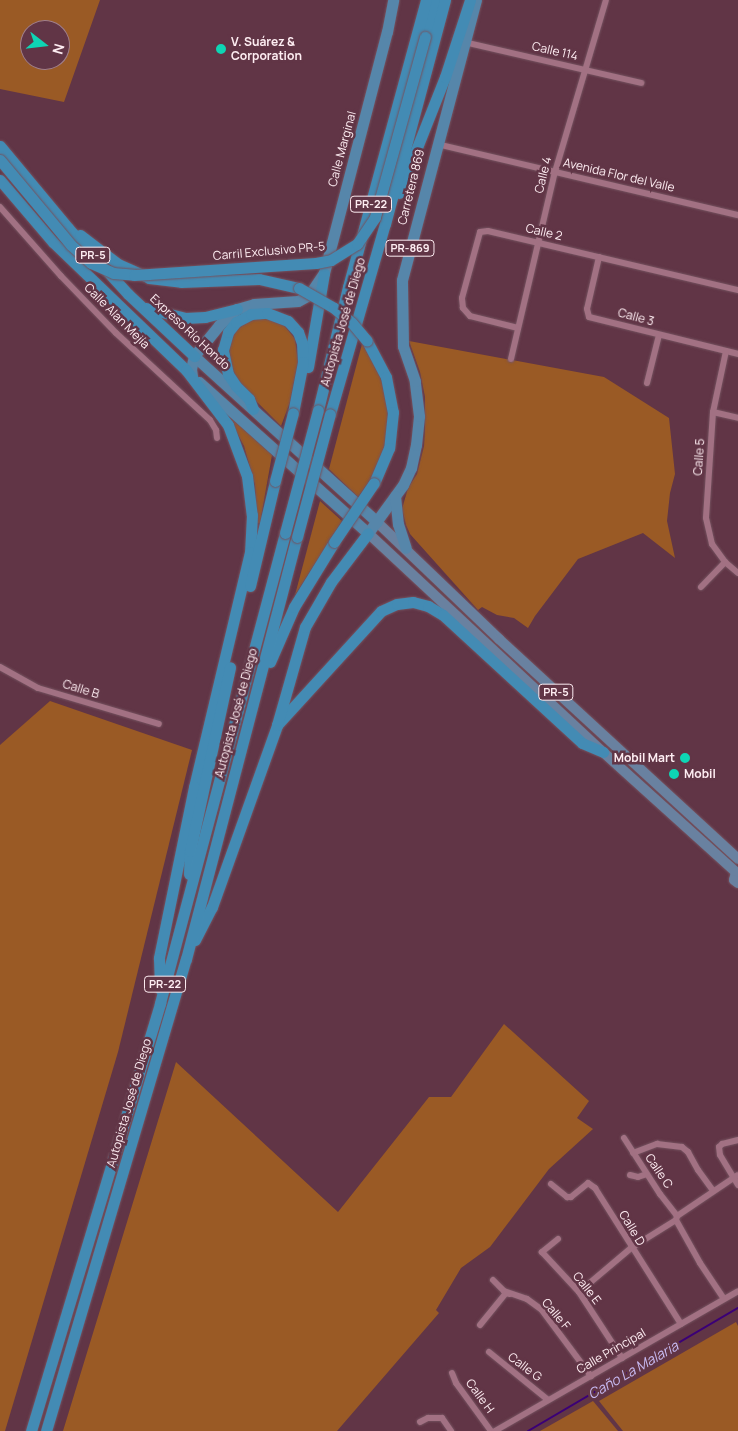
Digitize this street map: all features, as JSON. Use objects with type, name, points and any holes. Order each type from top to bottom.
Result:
[{"type":"highway","name":"Calle Marginal","points":[[324,273],[387,32],[393,0]]},
{"type":"highway","name":"Autopista José de Diego","points":[[31,1431],[160,1003],[318,410],[348,287],[426,0]]},
{"type":"highway","name":"Carril Exclusivo PR-5","points":[[0,160],[71,244],[91,263],[113,273],[134,275],[258,268],[331,260],[352,249],[367,232],[375,217],[435,0]]},
{"type":"highway","name":"Autopista José de Diego","points":[[46,1431],[186,960],[330,414],[385,224],[444,0]]},
{"type":"highway","points":[[385,224],[416,156],[445,77],[470,0]]},
{"type":"highway","name":"Carretera 869","points":[[368,533],[395,496],[410,468],[416,446],[419,416],[415,381],[403,346],[402,280],[476,0]]},
{"type":"highway","name":"Expreso Río Hondo","points":[[0,146],[68,228],[143,307],[194,356],[377,522]]},
{"type":"highway","name":"PR-5","points":[[0,180],[26,212],[118,308],[368,533]]},
{"type":"highway","points":[[0,186],[26,212]]},
{"type":"highway","points":[[68,228],[92,243],[118,264],[149,278],[181,282],[259,279],[299,288],[334,308],[352,323],[367,341],[386,377],[393,412],[389,448],[374,483],[334,542],[294,607],[257,688]]},
{"type":"highway","points":[[143,307],[185,318],[205,317],[254,304],[298,301],[309,294],[324,273]]},
{"type":"highway","points":[[293,413],[299,401],[311,358],[324,273]]},
{"type":"highway","points":[[160,1003],[159,958],[203,746],[248,562],[252,528],[247,476],[233,436],[223,418],[189,373],[194,356],[219,325],[237,309]]},
{"type":"highway","points":[[188,898],[190,851],[231,662],[293,413],[303,362],[302,343],[296,328],[288,321],[267,312],[251,314],[236,322],[228,332],[223,350],[228,374],[236,386],[249,399],[253,409]]},
{"type":"highway","points":[[395,496],[398,524],[406,548]]},
{"type":"highway","points":[[186,960],[212,907],[277,725],[285,691],[311,614],[331,582],[368,533]]},
{"type":"highway","points":[[277,725],[381,612],[393,605],[408,602],[428,606],[443,615],[582,743],[603,752]]},
{"type":"main road","name":"PR-5","points":[[377,522],[499,639],[738,859]]},
{"type":"main road","name":"PR-5","points":[[368,533],[520,676],[737,873]]},
{"type":"main road","points":[[520,676],[532,681],[574,718],[584,718]]},
{"type":"main road","points":[[737,873],[734,880],[738,883]]},
{"type":"street","name":"Calle Marginal","points":[[387,32],[397,0]]},
{"type":"street","name":"Calle 4","points":[[510,359],[555,172],[606,0]]},
{"type":"street","name":"Calle 114","points":[[464,42],[641,83]]},
{"type":"street","name":"Avenida Flor del Valle","points":[[437,144],[738,215]]},
{"type":"street","name":"Calle Alan Mejía","points":[[0,207],[61,276],[116,333],[210,420],[216,430],[217,438]]},
{"type":"street","name":"Calle 2","points":[[518,328],[470,316],[463,308],[462,298],[480,232],[488,231],[538,242],[738,290]]},
{"type":"street","name":"Calle 3","points":[[599,257],[586,309],[589,316],[738,354]]},
{"type":"street","points":[[647,383],[658,335]]},
{"type":"street","name":"Calle 5","points":[[726,351],[713,412],[706,518],[712,544],[725,562],[738,574]]},
{"type":"street","points":[[713,412],[738,418]]},
{"type":"street","points":[[701,587],[725,562]]},
{"type":"street","name":"Calle B","points":[[0,668],[38,688],[159,724]]},
{"type":"street","name":"Calle C","points":[[624,1138],[677,1218],[700,1263],[724,1299]]},
{"type":"street","points":[[738,1140],[722,1144],[719,1147],[720,1155],[736,1176],[738,1185]]},
{"type":"street","points":[[633,1153],[657,1144],[682,1148],[688,1152],[713,1191]]},
{"type":"street","points":[[630,1175],[638,1177],[647,1174]]},
{"type":"street","points":[[579,1292],[631,1248],[736,1176]]},
{"type":"street","name":"Calle D","points":[[551,1184],[567,1197],[571,1197],[588,1183],[595,1188],[631,1248],[681,1324]]},
{"type":"street","name":"Calle E","points":[[558,1239],[542,1252],[579,1292],[622,1358]]},
{"type":"street","name":"Calle F","points":[[493,1280],[511,1294],[527,1299],[541,1308],[590,1376]]},
{"type":"street","name":"Calle Principal","points":[[493,1431],[738,1291]]},
{"type":"street","points":[[480,1325],[506,1293],[511,1294]]},
{"type":"street","name":"Calle G","points":[[489,1352],[548,1400]]},
{"type":"street","name":"Calle H","points":[[452,1372],[456,1383],[493,1431]]},
{"type":"street","points":[[420,1422],[428,1418],[442,1418],[451,1431]]},
{"type":"shaded area","points":[[0,0],[100,0],[64,102],[0,89]]},
{"type":"shaded area","points":[[272,318],[283,324],[295,339],[298,362],[290,402],[281,426],[235,378],[230,362],[229,345],[236,329],[247,320]]},
{"type":"shaded area","points":[[409,341],[604,377],[669,418],[675,474],[670,493],[667,521],[675,558],[643,533],[578,559],[528,628],[514,618],[497,615],[482,607],[478,610],[410,534],[406,525],[402,509],[408,488],[417,474],[424,446],[425,429],[425,397],[420,372]]},
{"type":"shaded area","points":[[362,344],[376,364],[386,395],[388,422],[385,448],[373,476],[358,497],[329,469]]},
{"type":"shaded area","points":[[231,416],[272,455],[260,523],[257,523],[255,485],[244,446],[229,418]]},
{"type":"shaded area","points":[[320,501],[342,521],[295,595]]},
{"type":"shaded area","points":[[50,701],[192,750],[118,1052],[5,1431],[0,1431],[0,745]]},
{"type":"shaded area","points":[[504,1024],[589,1101],[577,1118],[593,1129],[549,1169],[490,1247],[461,1268],[436,1310],[439,1313],[337,1431],[63,1431],[176,1062],[338,1212],[429,1097],[451,1097]]},
{"type":"shaded area","points":[[736,1322],[738,1326],[738,1431],[623,1431],[599,1401]]},
{"type":"shaded area","points":[[593,1401],[618,1431],[540,1431]]},
{"type":"waterway","name":"Caño La Malaria","points":[[528,1431],[738,1308]]},
{"type":"place","name":"V. Suárez & Corporation","points":[[221,49]]},
{"type":"place","name":"Mobil Mart","points":[[685,758]]},
{"type":"place","name":"Mobil","points":[[674,774]]}]
